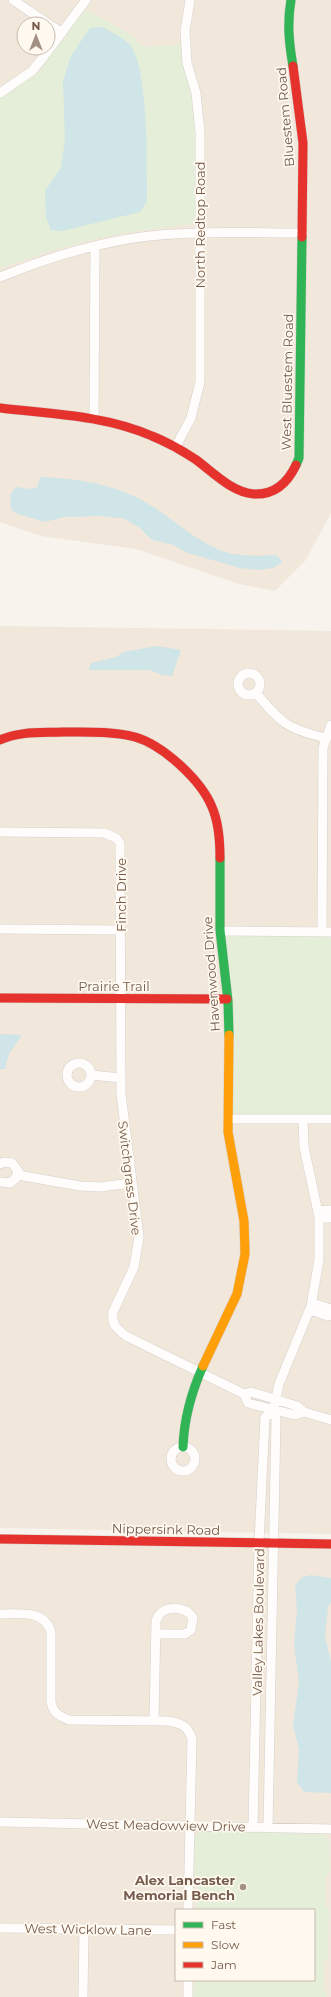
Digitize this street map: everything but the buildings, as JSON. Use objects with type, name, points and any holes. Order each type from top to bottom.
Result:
[{"type":"street","points":[[13,0],[62,33]]},
{"type":"street","points":[[0,93],[32,71],[86,0]]},
{"type":"street","name":"North Redtop Road","points":[[175,448],[191,418],[200,382],[200,132],[196,93],[187,63],[185,31],[190,0]]},
{"type":"street","name":"Bluestem Road","points":[[292,0],[288,19],[288,39],[297,89],[303,143],[302,233]]},
{"type":"street","points":[[0,277],[60,256],[95,247],[156,235],[200,233],[302,233]]},
{"type":"street","name":"West Bluestem Road","points":[[0,408],[114,422],[146,432],[175,448],[235,489],[247,493],[257,494],[271,492],[280,487],[294,473],[299,458],[302,233]]},
{"type":"street","points":[[94,419],[95,247]]},
{"type":"street","points":[[256,693],[287,725],[299,732],[326,738]]},
{"type":"street","points":[[220,931],[326,932],[327,831],[323,748],[331,725]]},
{"type":"street","name":"Havenwood Drive","points":[[0,740],[13,734],[24,732],[123,734],[146,741],[170,757],[209,800],[217,822],[220,931],[227,999],[229,1140],[245,1220],[246,1234],[244,1270],[233,1307],[193,1390],[185,1414],[182,1429],[184,1447]]},
{"type":"street","name":"Finch Drive","points":[[0,832],[104,833],[116,838],[121,848],[120,998]]},
{"type":"street","points":[[0,929],[121,930]]},
{"type":"street","name":"Prairie Trail","points":[[0,998],[227,999]]},
{"type":"street","name":"Switchgrass Drive","points":[[120,998],[120,1078],[122,1114],[138,1223],[138,1251],[134,1267],[112,1319],[117,1330],[126,1336],[244,1394]]},
{"type":"street","points":[[90,1075],[120,1078]]},
{"type":"street","points":[[228,1119],[331,1119]]},
{"type":"street","name":"Valley Lakes Boulevard","points":[[253,1826],[259,1542],[272,1414],[279,1384],[311,1306],[319,1260],[318,1215],[304,1147],[303,1119]]},
{"type":"street","points":[[0,1164],[4,1162],[12,1163],[17,1168],[18,1175]]},
{"type":"street","points":[[18,1175],[80,1186],[131,1183]]},
{"type":"street","points":[[0,1182],[10,1183],[18,1175]]},
{"type":"street","points":[[318,1215],[331,1210]]},
{"type":"street","points":[[318,1215],[331,1218]]},
{"type":"street","points":[[311,1306],[331,1309]]},
{"type":"street","points":[[311,1306],[328,1316],[331,1315]]},
{"type":"street","points":[[304,1412],[295,1415],[272,1414],[248,1402],[244,1394],[251,1392],[275,1399],[297,1406],[304,1412],[331,1420]]},
{"type":"street","name":"Valley Lakes Boulevard","points":[[268,1827],[274,1542],[272,1414]]},
{"type":"street","name":"Nippersink Road","points":[[0,1539],[331,1544]]},
{"type":"street","points":[[0,1614],[35,1614],[49,1625],[51,1632],[50,1702],[52,1709],[58,1716],[69,1720],[154,1720],[178,1723],[186,1726],[192,1739],[188,1909]]},
{"type":"street","points":[[154,1720],[156,1629]]},
{"type":"street","name":"West Meadowview Drive","points":[[0,1822],[253,1826],[331,1829]]},
{"type":"street","name":"West Wicklow Lane","points":[[0,1928],[175,1930]]},
{"type":"street","points":[[83,1997],[84,1929]]},
{"type":"street","points":[[188,1981],[188,1997]]},
{"type":"shaded area","points":[[0,0],[331,0],[331,513],[305,561],[275,591],[239,584],[136,549],[41,536],[0,522]]},
{"type":"shaded area","points":[[103,27],[129,44],[136,55],[146,118],[147,201],[140,212],[62,231],[51,230],[46,217],[45,191],[61,168],[65,139],[63,81],[71,56],[90,28]]},
{"type":"shaded area","points":[[40,477],[63,478],[108,486],[141,499],[194,536],[217,549],[239,555],[276,555],[283,562],[273,568],[259,570],[240,568],[188,553],[171,544],[152,540],[140,528],[125,519],[103,516],[64,517],[45,522],[15,513],[11,509],[10,495],[16,487],[29,489],[37,487]]},
{"type":"shaded area","points":[[0,626],[331,631],[331,1534],[0,1528]]},
{"type":"shaded area","points":[[157,646],[181,650],[172,676],[162,675],[150,670],[89,670],[91,663],[116,657],[124,652]]},
{"type":"shaded area","points":[[0,1034],[22,1035],[9,1054],[5,1069],[0,1069]]},
{"type":"shaded area","points":[[0,1538],[331,1545],[331,1997],[0,1997]]},
{"type":"shaded area","points":[[311,1575],[331,1578],[331,1602],[328,1607],[325,1636],[331,1662],[331,1793],[304,1792],[297,1782],[299,1750],[293,1725],[299,1682],[294,1643],[297,1612],[295,1585],[301,1578]]},
{"type":"green space","points":[[84,9],[127,32],[144,47],[181,44],[196,123],[196,215],[192,224],[124,233],[91,240],[51,251],[2,268],[0,267],[0,96],[20,85],[34,73],[47,56],[56,56],[56,45]]},
{"type":"green space","points":[[224,936],[331,936],[331,1115],[232,1115]]},
{"type":"green space","points":[[201,1831],[322,1833],[329,1838],[330,1873],[326,1877],[325,1904],[329,1908],[328,1959],[324,1962],[324,1989],[327,1993],[327,1997],[192,1997],[192,1986],[196,1983],[196,1981],[315,1981],[315,1909],[194,1909],[197,1906],[198,1878],[194,1875],[195,1837]]},
{"type":"traffic: fast","points":[[291,0],[289,33],[293,66]]},
{"type":"traffic: fast","points":[[296,465],[299,458],[302,237]]},
{"type":"traffic: fast","points":[[220,858],[220,930],[228,1001],[229,1035]]},
{"type":"traffic: fast","points":[[183,1447],[189,1406],[203,1366]]},
{"type":"traffic: slow","points":[[203,1366],[237,1294],[245,1254],[244,1221],[228,1132],[229,1035]]},
{"type":"traffic: jam","points":[[293,66],[303,143],[302,237]]},
{"type":"traffic: jam","points":[[0,408],[77,416],[96,419],[134,429],[158,438],[179,449],[238,490],[254,494],[262,494],[274,490],[280,486],[289,477],[296,465]]},
{"type":"traffic: jam","points":[[0,740],[15,735],[31,733],[90,732],[126,735],[146,741],[180,765],[207,797],[218,826],[220,858]]},
{"type":"traffic: jam","points":[[0,998],[227,999]]},
{"type":"traffic: jam","points":[[0,1539],[331,1544]]},
{"type":"place","name":"Alex Lancaster Memorial Bench","points":[[243,1887]]}]
